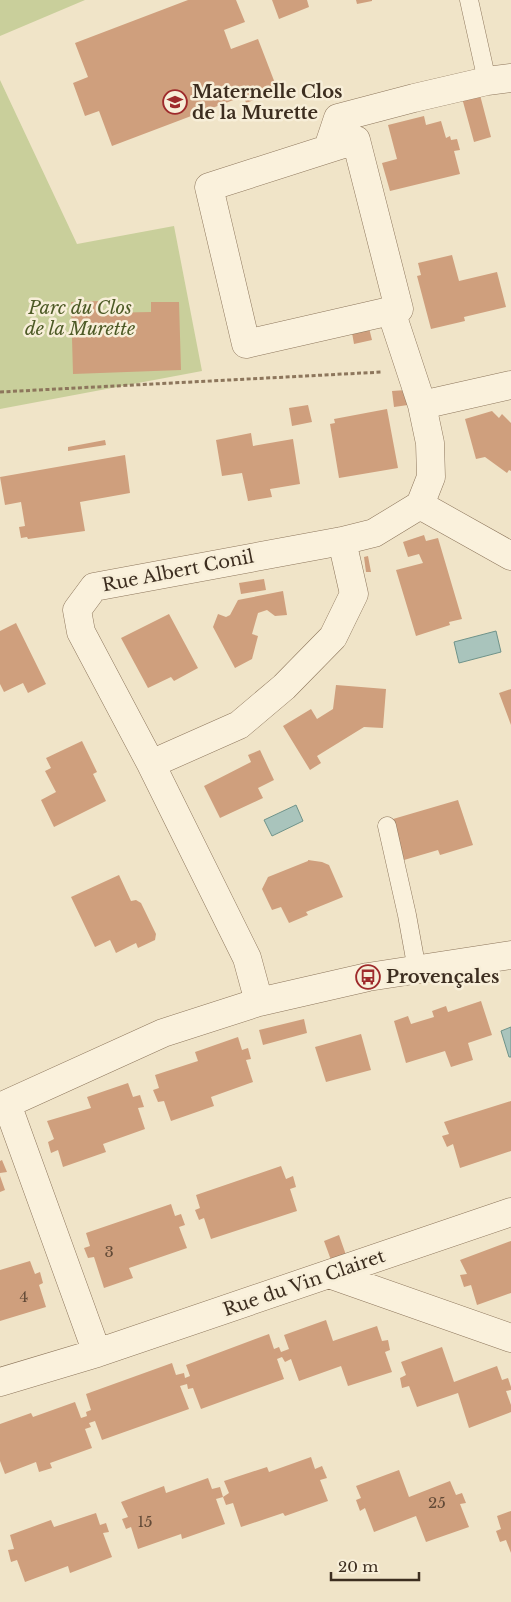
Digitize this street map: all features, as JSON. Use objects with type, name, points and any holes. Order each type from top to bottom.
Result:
[{"type":"street","points":[[328,148],[338,118],[414,98],[499,80]]},
{"type":"street","points":[[356,140],[399,309],[246,344],[209,187],[328,148],[356,140]]},
{"type":"street","points":[[391,311],[422,405],[430,443],[431,477],[420,505],[511,556]]},
{"type":"street","points":[[422,405],[511,385]]},
{"type":"street","name":"Rue Albert Conil","points":[[259,1002],[247,958],[151,764],[81,632],[77,610],[94,587],[342,541],[374,533],[420,505]]},
{"type":"street","points":[[151,764],[239,725],[284,686],[334,637],[354,594],[342,541]]},
{"type":"street","points":[[97,1353],[3,1105],[163,1033],[259,1002],[368,977],[511,955]]},
{"type":"street","name":"Rue du Vin Clairet","points":[[0,1382],[97,1353],[511,1212]]},
{"type":"street","points":[[329,1274],[511,1338]]},
{"type":"lane","points":[[469,0],[499,80]]},
{"type":"lane","points":[[387,826],[417,970]]},
{"type":"path","points":[[0,392],[410,371]]},
{"type":"green space","points":[[0,0],[85,0],[0,36]]},
{"type":"green space","name":"Parc du Clos de la Murette","points":[[0,80],[77,244],[174,226],[202,371],[0,409]]},
{"type":"water","points":[[496,631],[501,652],[459,663],[454,642]]},
{"type":"water","points":[[296,805],[303,821],[272,836],[264,820]]},
{"type":"water","points":[[511,1027],[511,1057],[509,1057],[501,1031]]},
{"type":"building","points":[[188,0],[236,0],[245,22],[224,30],[231,49],[258,39],[278,91],[246,103],[244,96],[112,146],[99,111],[85,116],[73,83],[88,77],[75,43]]},
{"type":"building","points":[[272,0],[307,0],[309,7],[279,19]]},
{"type":"building","points":[[356,0],[372,0],[372,1],[357,4]]},
{"type":"building","points":[[480,95],[491,137],[474,142],[462,98]]},
{"type":"building","points":[[424,116],[426,125],[441,121],[446,138],[450,136],[451,140],[457,139],[460,150],[454,151],[460,174],[390,191],[382,163],[397,159],[388,125]]},
{"type":"building","points":[[452,255],[459,281],[497,272],[506,307],[464,317],[465,321],[431,329],[417,276],[421,275],[418,263]]},
{"type":"building","points":[[100,301],[100,313],[151,312],[151,302],[179,302],[181,370],[73,374],[71,302]]},
{"type":"building","points":[[368,324],[372,340],[354,344],[351,327]]},
{"type":"building","points":[[406,390],[408,405],[394,407],[392,391]]},
{"type":"building","points":[[308,405],[312,422],[292,426],[289,408]]},
{"type":"building","points":[[387,409],[398,468],[339,478],[330,424],[335,423],[334,419]]},
{"type":"building","points":[[492,411],[499,418],[502,414],[511,423],[511,471],[509,470],[507,473],[485,457],[476,459],[465,419]]},
{"type":"building","points":[[251,433],[253,446],[293,439],[300,484],[270,489],[272,497],[248,501],[242,473],[222,476],[216,440]]},
{"type":"building","points":[[105,440],[106,445],[68,451],[68,447]]},
{"type":"building","points":[[125,455],[130,493],[80,502],[85,531],[28,539],[27,537],[21,538],[19,527],[25,526],[21,502],[5,505],[0,477]]},
{"type":"building","points":[[424,535],[426,541],[438,538],[462,619],[449,622],[450,625],[416,636],[396,570],[423,563],[419,554],[408,557],[403,542]]},
{"type":"building","points":[[368,556],[371,572],[366,572],[364,557]]},
{"type":"building","points":[[264,579],[266,590],[241,594],[239,583]]},
{"type":"building","points":[[283,591],[287,615],[275,616],[267,610],[258,613],[252,634],[258,636],[252,659],[235,668],[213,627],[218,614],[226,617],[230,615],[238,600]]},
{"type":"building","points":[[169,614],[198,668],[174,681],[171,677],[148,688],[121,638]]},
{"type":"building","points":[[16,623],[46,684],[28,693],[23,683],[4,692],[0,684],[0,631]]},
{"type":"building","points":[[336,685],[386,689],[383,728],[364,727],[317,756],[321,763],[310,770],[283,726],[311,709],[317,719],[333,709]]},
{"type":"building","points":[[511,689],[511,725],[499,693]]},
{"type":"building","points":[[82,741],[97,772],[93,774],[106,801],[54,827],[41,800],[56,792],[45,771],[51,768],[46,758]]},
{"type":"building","points":[[260,750],[274,780],[258,788],[263,798],[220,818],[204,786],[251,762],[248,755]]},
{"type":"building","points":[[458,800],[473,845],[440,855],[438,850],[404,860],[393,819]]},
{"type":"building","points":[[308,860],[329,865],[343,897],[306,912],[308,915],[289,923],[281,907],[272,910],[262,889],[268,877]]},
{"type":"building","points":[[119,875],[131,901],[136,900],[141,903],[156,934],[155,940],[138,948],[136,943],[116,953],[110,940],[95,947],[71,897]]},
{"type":"building","points":[[481,1001],[492,1035],[468,1043],[473,1060],[451,1067],[445,1051],[406,1063],[394,1021],[408,1016],[411,1024],[434,1017],[432,1011],[446,1006],[448,1012]]},
{"type":"building","points":[[304,1019],[307,1033],[263,1045],[259,1030]]},
{"type":"building","points":[[361,1034],[371,1070],[326,1082],[315,1047]]},
{"type":"building","points":[[238,1037],[242,1050],[248,1048],[251,1059],[246,1060],[253,1082],[211,1097],[214,1106],[171,1121],[164,1101],[158,1102],[153,1090],[159,1088],[155,1075],[198,1061],[195,1052]]},
{"type":"building","points":[[128,1083],[133,1097],[140,1095],[144,1107],[138,1108],[145,1129],[103,1144],[106,1152],[63,1167],[58,1150],[51,1153],[48,1142],[54,1139],[47,1121],[91,1108],[87,1097]]},
{"type":"building","points":[[511,1101],[511,1151],[460,1168],[453,1144],[447,1147],[442,1136],[449,1134],[444,1122]]},
{"type":"building","points":[[2,1160],[7,1172],[0,1173],[0,1161]]},
{"type":"building","points":[[281,1166],[286,1179],[293,1176],[296,1187],[290,1189],[297,1211],[211,1239],[204,1218],[199,1220],[195,1210],[200,1208],[196,1195]]},
{"type":"building","points":[[0,1176],[5,1190],[0,1192]]},
{"type":"building","points":[[171,1204],[175,1216],[181,1214],[185,1225],[179,1227],[187,1248],[129,1268],[133,1278],[104,1288],[94,1257],[88,1258],[84,1248],[90,1246],[86,1233]]},
{"type":"building","points":[[339,1235],[346,1255],[331,1260],[324,1241]]},
{"type":"building","points":[[511,1241],[511,1293],[477,1305],[471,1285],[464,1287],[460,1275],[467,1274],[460,1260]]},
{"type":"building","points":[[30,1261],[35,1274],[40,1272],[43,1283],[39,1285],[46,1307],[0,1321],[0,1270]]},
{"type":"building","points":[[326,1320],[333,1341],[377,1326],[382,1341],[388,1340],[390,1350],[385,1352],[392,1372],[348,1386],[341,1366],[299,1381],[291,1359],[285,1362],[282,1357],[277,1359],[284,1379],[201,1409],[193,1388],[188,1389],[187,1384],[180,1386],[189,1409],[102,1440],[95,1421],[89,1423],[91,1427],[85,1429],[92,1448],[50,1463],[52,1468],[39,1472],[36,1462],[5,1474],[0,1461],[0,1424],[31,1413],[33,1417],[75,1402],[81,1418],[87,1416],[86,1412],[91,1410],[86,1394],[172,1363],[176,1375],[184,1373],[185,1378],[190,1376],[186,1365],[269,1334],[274,1349],[279,1347],[281,1352],[289,1349],[284,1335]]},
{"type":"building","points":[[442,1347],[454,1382],[497,1366],[502,1380],[508,1378],[511,1387],[511,1390],[506,1391],[511,1405],[511,1412],[469,1428],[458,1393],[417,1407],[409,1386],[402,1388],[400,1378],[406,1375],[401,1362]]},
{"type":"building","points":[[311,1457],[315,1469],[322,1466],[327,1478],[320,1480],[328,1501],[285,1516],[283,1513],[241,1527],[233,1503],[226,1505],[223,1497],[229,1493],[224,1481],[267,1467],[269,1472]]},
{"type":"building","points":[[399,1470],[409,1497],[450,1481],[456,1495],[462,1493],[466,1503],[460,1504],[469,1527],[426,1542],[416,1516],[374,1532],[365,1508],[360,1511],[356,1500],[361,1498],[356,1486]]},
{"type":"building","points":[[208,1478],[212,1489],[220,1487],[223,1497],[216,1499],[225,1524],[182,1539],[181,1534],[138,1549],[131,1527],[126,1529],[122,1519],[128,1517],[121,1502],[164,1486],[166,1493]]},
{"type":"building","points":[[511,1511],[511,1553],[506,1540],[500,1542],[496,1531],[501,1529],[497,1516]]},
{"type":"building","points":[[96,1513],[100,1525],[106,1523],[109,1532],[103,1533],[112,1557],[70,1573],[68,1566],[25,1582],[17,1560],[11,1562],[8,1550],[14,1549],[10,1535],[51,1520],[54,1527]]},
{"type":"place","name":"Maternelle Clos de la Murette","points":[[175,102]]},
{"type":"place","name":"Provençales","points":[[368,977]]}]
